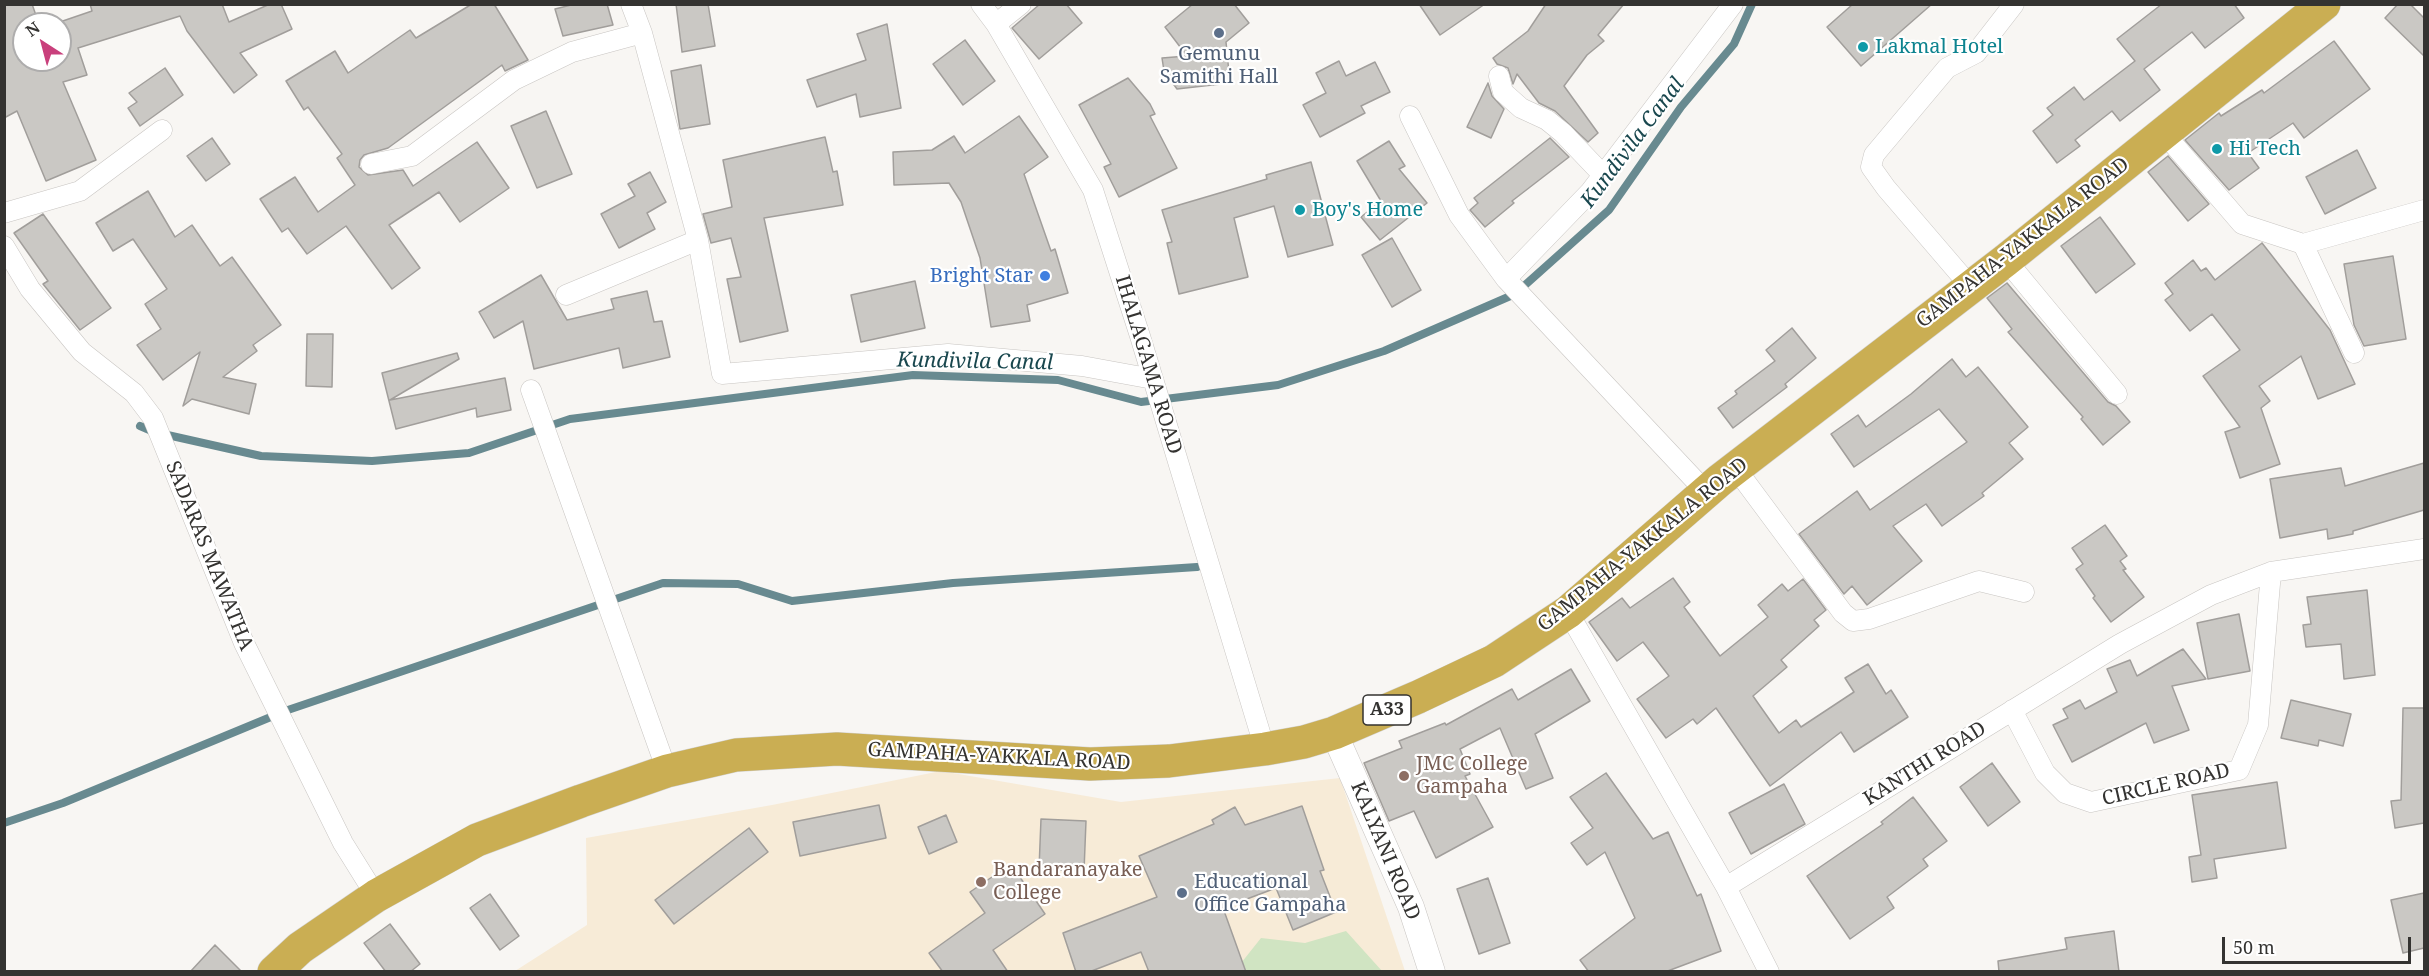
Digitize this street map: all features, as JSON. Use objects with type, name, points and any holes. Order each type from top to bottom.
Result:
[{"type":"highway","name":"GAMPAHA-YAKKALA ROAD","points":[[274,972],[300,948],[376,896],[477,840],[667,771],[736,755],[837,749],[1099,765],[1169,761],[1304,742],[1334,733],[1418,697],[1494,661],[1568,612],[1706,492],[2006,260],[2324,4]]},
{"type":"street","points":[[631,4],[642,33],[698,240],[722,374],[948,354],[1082,366],[1153,379]]},
{"type":"street","name":"IHALAGAMA ROAD","points":[[981,4],[996,24],[1093,190],[1265,749]]},
{"type":"street","points":[[996,24],[1020,4]]},
{"type":"street","points":[[1506,279],[1590,192],[1733,4]]},
{"type":"street","points":[[1970,286],[1886,188],[1871,167],[1874,155],[1947,68],[1976,53],[2014,4]]},
{"type":"street","points":[[371,164],[412,156],[514,80],[572,52],[642,33]]},
{"type":"street","points":[[1499,76],[1503,92],[1521,108],[1547,120],[1563,132],[1603,175]]},
{"type":"street","points":[[1410,116],[1459,215],[1506,279],[1706,492]]},
{"type":"street","points":[[4,213],[80,191],[162,130]]},
{"type":"street","points":[[2163,132],[2242,224],[2303,244],[2424,210]]},
{"type":"street","points":[[566,295],[698,240]]},
{"type":"street","points":[[2303,244],[2354,353]]},
{"type":"street","name":"SADARAS MAWATHA","points":[[4,246],[30,289],[82,352],[134,393],[153,417],[244,644],[343,843],[376,896]]},
{"type":"street","points":[[2006,260],[2117,394]]},
{"type":"street","points":[[531,390],[667,771]]},
{"type":"street","points":[[1736,469],[1843,613],[1852,621],[1869,619],[1979,581],[2024,592]]},
{"type":"street","name":"KANTHI ROAD","points":[[1726,887],[2121,644],[2211,595],[2271,572],[2424,549]]},
{"type":"street","name":"CIRCLE ROAD","points":[[2012,710],[2045,773],[2065,793],[2091,802],[2239,770],[2258,725],[2271,572]]},
{"type":"street","points":[[1568,612],[1726,887],[1769,972]]},
{"type":"street","name":"KALYANI ROAD","points":[[1334,733],[1411,907],[1432,972]]},
{"type":"shaded area","name":"Bandaranayake College","points":[[941,771],[1121,802],[1340,778],[1405,971],[515,971],[587,925],[586,838],[772,805]]},
{"type":"green space","points":[[1346,931],[1382,971],[1234,972],[1261,938],[1305,943]]},
{"type":"building","points":[[4,4],[32,4],[35,12],[12,12],[12,72],[72,72],[72,18],[92,11],[90,4],[222,4],[229,22],[270,4],[281,4],[292,29],[240,53],[257,75],[234,93],[187,31],[180,16],[78,48],[87,75],[63,82],[96,160],[46,181],[17,111],[4,118]]},
{"type":"building","points":[[472,4],[494,4],[528,60],[505,71],[502,65],[388,148],[364,155],[359,167],[368,175],[403,170],[413,186],[477,142],[509,188],[460,222],[439,192],[389,225],[420,268],[392,289],[346,226],[307,254],[288,228],[282,232],[260,199],[295,177],[318,212],[355,185],[337,158],[342,154],[308,107],[304,110],[286,81],[335,51],[348,73],[410,30],[416,38]]},
{"type":"building","points":[[575,4],[607,4],[613,25],[563,36],[555,9]]},
{"type":"building","points":[[676,4],[708,4],[715,46],[682,52]]},
{"type":"building","points":[[1040,4],[1066,4],[1082,23],[1039,59],[1012,28]]},
{"type":"building","points":[[1193,4],[1234,4],[1249,23],[1226,42],[1230,83],[1177,89],[1164,71],[1162,58],[1187,56],[1165,27]]},
{"type":"building","points":[[1419,4],[1485,4],[1440,35]]},
{"type":"building","points":[[1546,4],[1624,4],[1598,35],[1604,41],[1587,55],[1564,86],[1598,133],[1588,142],[1555,111],[1539,103],[1517,74],[1513,84],[1508,68],[1497,64],[1493,58],[1528,31]]},
{"type":"building","name":"Lakmal Hotel","points":[[1853,4],[1932,4],[1861,66],[1827,27]]},
{"type":"building","points":[[2162,4],[2234,4],[2244,18],[2205,48],[2192,32],[2144,69],[2160,90],[2120,121],[2112,111],[2075,140],[2080,146],[2057,163],[2033,131],[2053,115],[2047,108],[2074,87],[2084,100],[2135,61],[2117,39]]},
{"type":"building","points":[[2398,4],[2410,4],[2424,18],[2424,56],[2385,18]]},
{"type":"building","points":[[887,24],[901,108],[860,117],[856,94],[817,107],[807,80],[866,60],[857,34]]},
{"type":"building","points":[[965,40],[995,81],[963,105],[933,64]]},
{"type":"building","points":[[2334,41],[2370,89],[2304,138],[2293,123],[2248,153],[2259,168],[2229,190],[2185,140],[2219,113],[2221,116],[2262,90],[2264,93]]},
{"type":"building","points":[[1339,61],[1346,76],[1375,62],[1390,92],[1361,106],[1365,113],[1320,137],[1303,105],[1326,93],[1316,73]]},
{"type":"building","points":[[701,65],[710,124],[680,129],[671,71]]},
{"type":"building","points":[[165,68],[183,95],[140,126],[128,108],[137,102],[129,93]]},
{"type":"building","points":[[1128,78],[1150,104],[1155,114],[1150,116],[1177,168],[1119,197],[1104,167],[1111,164],[1079,105]]},
{"type":"building","points":[[1488,83],[1492,96],[1504,109],[1491,138],[1467,127]]},
{"type":"building","points":[[546,111],[572,174],[537,188],[511,126]]},
{"type":"building","points":[[1019,116],[1048,157],[1024,174],[1051,251],[1055,249],[1068,293],[1027,305],[1030,321],[991,327],[980,258],[961,202],[949,183],[894,185],[893,152],[932,150],[954,136],[965,153]]},
{"type":"building","points":[[825,137],[833,172],[837,171],[843,205],[764,218],[788,331],[740,342],[727,279],[741,277],[731,238],[711,243],[703,214],[732,207],[723,160]]},
{"type":"building","points":[[212,138],[230,164],[206,181],[187,156]]},
{"type":"building","points":[[1550,138],[1569,157],[1512,201],[1514,203],[1485,227],[1470,210],[1478,203],[1474,198]]},
{"type":"building","points":[[1389,141],[1405,166],[1399,169],[1427,203],[1380,240],[1361,217],[1381,201],[1357,161]]},
{"type":"building","points":[[2357,150],[2376,188],[2325,214],[2306,177]]},
{"type":"building","points":[[2168,156],[2209,204],[2188,221],[2148,172]]},
{"type":"building","points":[[1311,162],[1333,245],[1288,257],[1274,206],[1234,218],[1248,277],[1179,294],[1167,243],[1172,242],[1162,210],[1267,179],[1266,175]]},
{"type":"building","points":[[650,172],[666,202],[647,213],[655,229],[619,248],[601,214],[635,196],[628,184]]},
{"type":"building","points":[[148,191],[175,237],[192,225],[220,266],[232,257],[281,325],[253,345],[257,351],[223,377],[256,384],[249,414],[192,399],[183,406],[200,352],[163,380],[137,345],[161,329],[145,304],[167,289],[133,239],[113,251],[96,223]]},
{"type":"building","points":[[43,214],[111,308],[80,330],[43,284],[48,281],[14,233]]},
{"type":"building","points":[[2100,217],[2135,264],[2096,293],[2061,246]]},
{"type":"building","points":[[1392,238],[1421,290],[1392,307],[1362,255]]},
{"type":"building","points":[[2262,243],[2330,330],[2355,384],[2318,399],[2301,356],[2259,386],[2270,401],[2261,408],[2280,464],[2240,478],[2225,432],[2240,427],[2203,376],[2240,350],[2212,314],[2190,331],[2165,300],[2173,294],[2165,283],[2193,260],[2201,271],[2206,268],[2215,280]]},
{"type":"building","points":[[2393,256],[2406,339],[2364,346],[2354,325],[2344,264]]},
{"type":"building","points":[[541,275],[567,320],[614,309],[611,299],[647,291],[654,322],[662,321],[670,357],[623,368],[619,348],[534,369],[523,321],[494,338],[479,312]]},
{"type":"building","points":[[915,281],[925,328],[861,342],[851,295]]},
{"type":"building","points":[[2007,283],[2108,402],[2116,406],[2130,422],[2103,445],[2081,419],[2083,417],[2008,332],[2012,329],[1987,298]]},
{"type":"building","points":[[1792,328],[1816,358],[1785,384],[1787,387],[1733,428],[1718,408],[1737,394],[1735,391],[1775,361],[1766,350]]},
{"type":"building","points":[[307,334],[333,334],[332,387],[306,386]]},
{"type":"building","points":[[457,353],[459,359],[390,400],[505,378],[511,410],[477,417],[476,408],[396,429],[382,373]]},
{"type":"building","points":[[1952,359],[1966,377],[1978,367],[2028,427],[2009,443],[2023,459],[1982,493],[1984,496],[1942,526],[1926,504],[1893,526],[1922,561],[1867,605],[1852,586],[1844,594],[1799,534],[1857,491],[1870,510],[1967,442],[1939,409],[1854,467],[1831,434],[1858,415],[1866,427],[1911,394]]},
{"type":"building","points":[[2424,463],[2424,510],[2353,531],[2353,534],[2328,539],[2327,529],[2280,538],[2270,479],[2341,468],[2345,486]]},
{"type":"building","points":[[2105,525],[2127,556],[2120,561],[2126,569],[2123,570],[2144,597],[2111,622],[2076,569],[2083,564],[2072,548]]},
{"type":"building","points":[[1673,578],[1690,602],[1684,607],[1720,656],[1768,617],[1758,605],[1782,584],[1788,591],[1803,579],[1826,610],[1814,620],[1819,626],[1781,660],[1787,667],[1753,696],[1779,733],[1796,720],[1801,727],[1854,692],[1845,678],[1868,664],[1886,694],[1891,690],[1908,717],[1854,752],[1841,732],[1770,786],[1716,708],[1697,724],[1693,719],[1666,738],[1637,699],[1669,676],[1643,642],[1617,661],[1589,622],[1622,598],[1630,608]]},
{"type":"building","points":[[2367,590],[2375,675],[2344,679],[2341,644],[2306,647],[2303,625],[2311,624],[2307,597]]},
{"type":"building","points":[[2239,614],[2250,671],[2208,679],[2197,623]]},
{"type":"building","points":[[2183,649],[2206,679],[2172,686],[2189,730],[2154,743],[2146,723],[2072,762],[2053,725],[2068,718],[2063,709],[2080,700],[2085,709],[2117,692],[2107,669],[2130,660],[2137,676]]},
{"type":"building","points":[[1571,669],[1590,701],[1535,734],[1553,778],[1526,789],[1500,728],[1460,749],[1470,774],[1465,776],[1493,827],[1436,858],[1414,811],[1389,821],[1364,763],[1402,748],[1399,741],[1445,723],[1446,725],[1512,689],[1518,700]]},
{"type":"building","points":[[2291,700],[2351,714],[2343,746],[2319,740],[2318,746],[2281,738]]},
{"type":"building","points":[[2403,708],[2424,708],[2424,823],[2395,828],[2391,801],[2401,800]]},
{"type":"building","points":[[1992,763],[2020,802],[1988,826],[1960,787]]},
{"type":"building","points":[[1606,773],[1653,839],[1668,832],[1697,896],[1701,894],[1721,951],[1665,972],[1589,972],[1580,960],[1635,918],[1605,852],[1587,865],[1571,843],[1593,828],[1570,797]]},
{"type":"building","points":[[2277,782],[2286,848],[2214,859],[2217,878],[2192,882],[2189,857],[2201,855],[2192,795]]},
{"type":"building","points":[[1784,784],[1805,824],[1751,854],[1729,813]]},
{"type":"building","points":[[1913,797],[1947,841],[1923,859],[1928,866],[1887,897],[1894,908],[1850,939],[1807,876],[1883,824],[1881,822]]},
{"type":"building","points":[[879,805],[886,838],[800,856],[793,822]]},
{"type":"building","points":[[1302,806],[1324,870],[1320,871],[1336,912],[1293,930],[1276,888],[1223,908],[1246,972],[1149,972],[1141,952],[1089,972],[1076,972],[1063,933],[1157,897],[1139,856],[1214,824],[1212,820],[1235,807],[1245,825]]},
{"type":"building","points":[[946,815],[957,842],[929,854],[918,827]]},
{"type":"building","points":[[1041,819],[1086,821],[1084,871],[1039,869]]},
{"type":"building","points":[[749,828],[768,852],[674,924],[655,900]]},
{"type":"building","points":[[1011,864],[1045,914],[993,950],[1008,972],[943,972],[929,953],[985,913],[970,892]]},
{"type":"building","points":[[1488,878],[1510,943],[1479,954],[1457,889]]},
{"type":"building","points":[[2424,893],[2424,948],[2403,953],[2391,900]]},
{"type":"building","points":[[490,894],[519,936],[500,950],[470,908]]},
{"type":"building","points":[[390,924],[420,964],[410,972],[386,972],[364,943]]},
{"type":"building","points":[[2114,931],[2119,972],[1999,972],[1998,961],[2067,949],[2065,938]]},
{"type":"building","points":[[215,945],[242,972],[190,972]]},
{"type":"waterway","name":"Kundivila Canal","points":[[163,434],[261,456],[372,461],[469,453],[570,419],[913,375],[1058,380],[1141,402],[1278,385],[1384,351],[1515,294],[1609,210],[1681,107],[1734,44],[1752,4]]},
{"type":"waterway","points":[[140,426],[154,432]]},
{"type":"waterway","points":[[279,713],[663,583],[738,584],[792,601],[953,583],[1197,567]]},
{"type":"waterway","points":[[4,823],[63,803],[278,714]]},
{"type":"place","name":"Gemunu Samithi Hall","points":[[1219,33]]},
{"type":"place","name":"Lakmal Hotel","points":[[1863,47]]},
{"type":"place","name":"Hi Tech","points":[[2217,149]]},
{"type":"place","name":"Boy's Home","points":[[1300,210]]},
{"type":"place","name":"Bright Star","points":[[1045,276]]},
{"type":"place","name":"JMC College Gampaha","points":[[1404,776]]},
{"type":"place","name":"Bandaranayake College","points":[[981,882]]},
{"type":"place","name":"Educational Office Gampaha","points":[[1182,893]]}]
